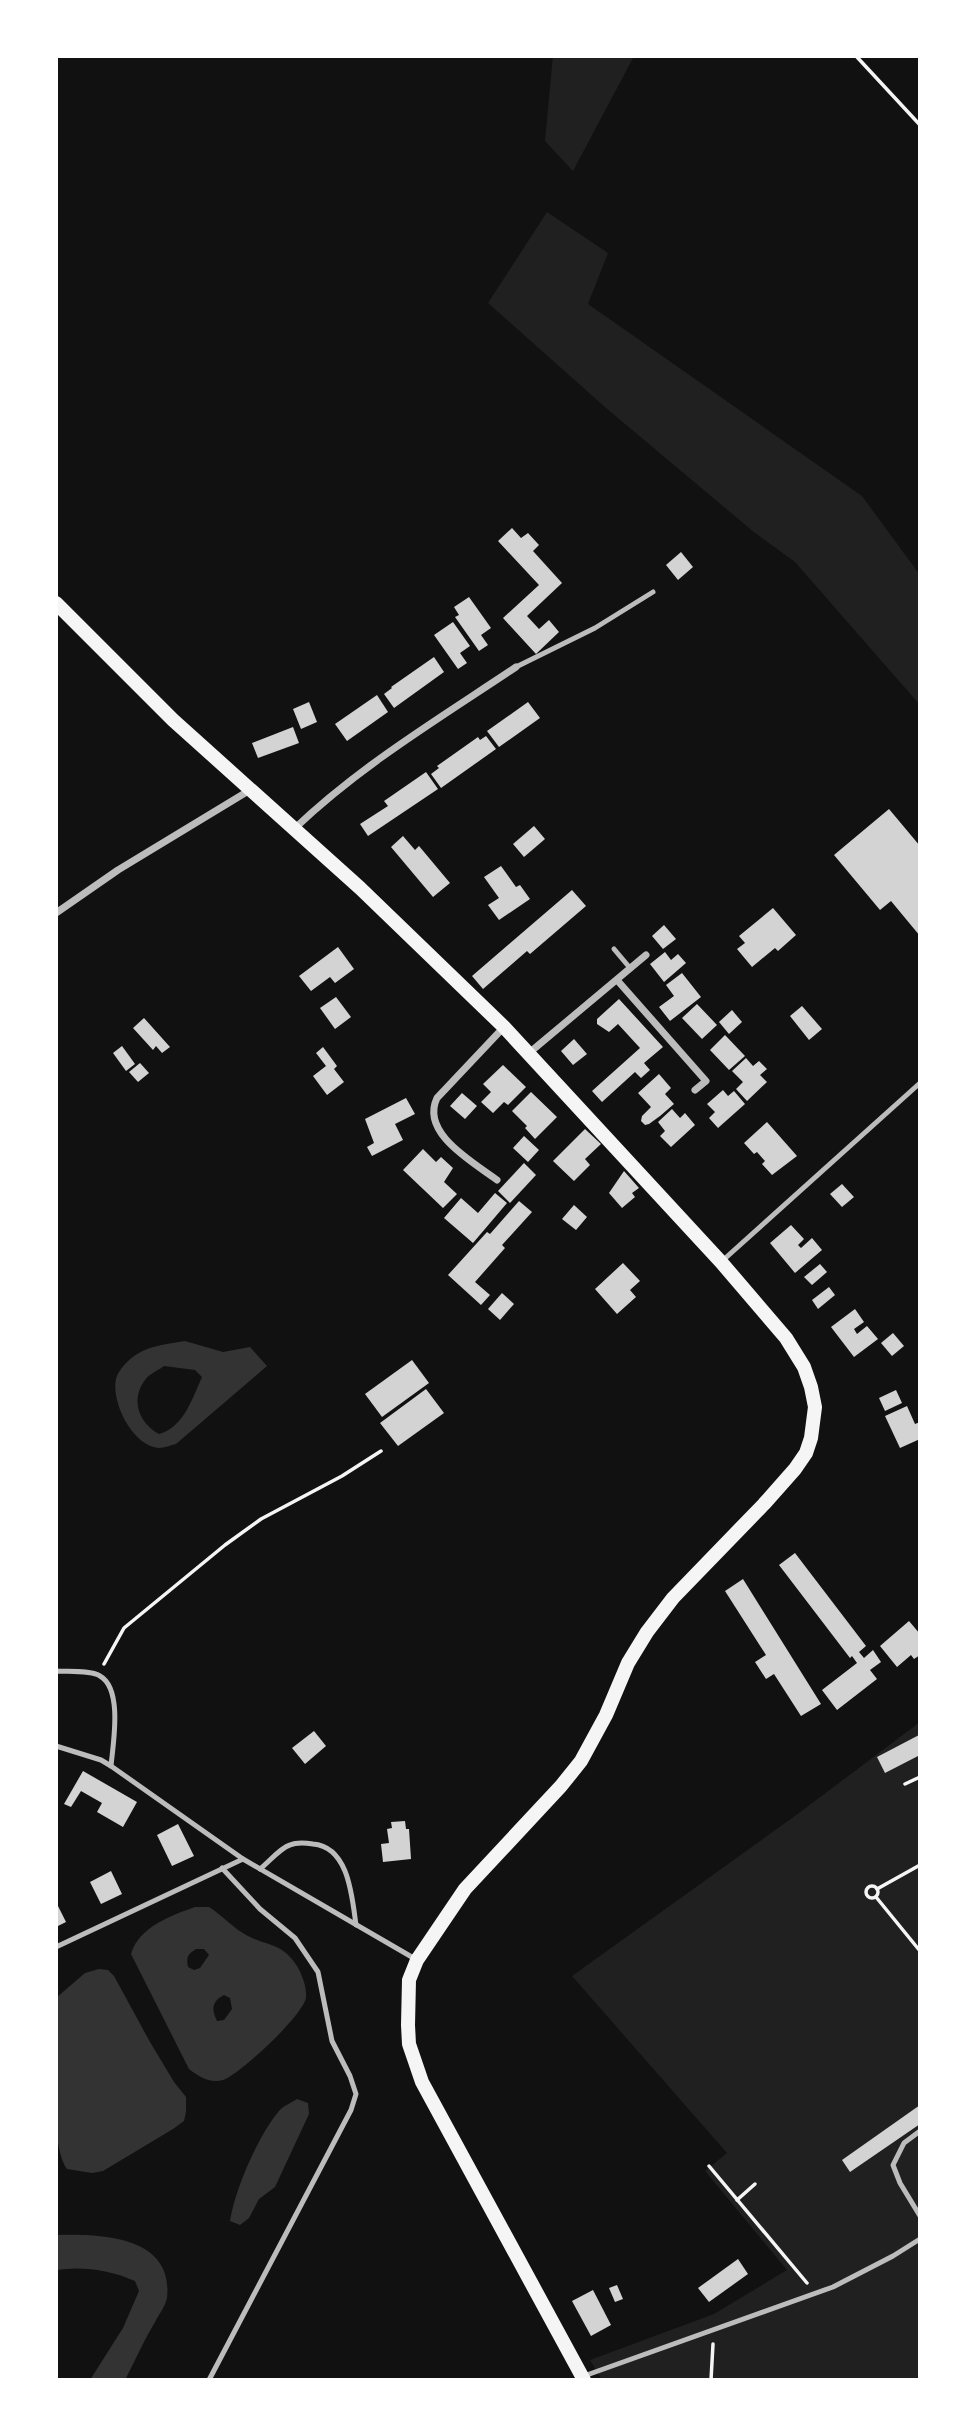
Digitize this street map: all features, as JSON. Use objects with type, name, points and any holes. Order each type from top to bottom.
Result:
[{"type":"main road","points":[[56,603],[173,720],[360,888],[504,1027],[721,1262],[786,1338],[804,1367],[811,1387],[815,1407],[811,1438],[795,1469],[673,1598],[653,1623],[628,1663],[606,1715],[581,1761],[465,1889],[417,1960],[409,1980],[410,2044],[422,2082],[583,2378]]},
{"type":"street","points":[[294,829],[326,798],[360,771],[516,667]]},
{"type":"street","points":[[56,914],[139,857],[251,790]]},
{"type":"street","points":[[529,1053],[646,955]]},
{"type":"street","points":[[617,980],[706,1081],[695,1090]]},
{"type":"street","points":[[497,1180],[439,1131],[434,1123],[433,1112],[438,1098],[504,1027]]},
{"type":"lane","points":[[516,667],[595,628],[653,592]]},
{"type":"lane","points":[[614,948],[630,968]]},
{"type":"lane","points":[[721,1262],[920,1083]]},
{"type":"lane","points":[[56,1671],[98,1674],[106,1680],[115,1710],[111,1766]]},
{"type":"lane","points":[[56,1746],[111,1766],[243,1859],[417,1960]]},
{"type":"lane","points":[[260,1869],[289,1845],[322,1844],[337,1856],[343,1869],[350,1889],[356,1925]]},
{"type":"lane","points":[[56,1947],[243,1859]]},
{"type":"lane","points":[[209,2380],[351,2110],[356,2094],[332,2041],[318,1972],[295,1938],[260,1909],[222,1868]]},
{"type":"lane","points":[[920,2131],[904,2143],[893,2165],[920,2216]]},
{"type":"lane","points":[[583,2378],[714,2328],[834,2287],[920,2239]]},
{"type":"path","points":[[856,56],[920,125]]},
{"type":"path","points":[[98,1674],[124,1628],[187,1575],[261,1519],[342,1476],[381,1451]]},
{"type":"path","points":[[905,1784],[920,1777]]},
{"type":"path","points":[[877,1889],[920,1865]]},
{"type":"path","points":[[876,1897],[870,1898],[866,1892],[871,1886],[877,1889]]},
{"type":"path","points":[[877,1889],[876,1897],[920,1951]]},
{"type":"path","points":[[709,2166],[815,2293]]},
{"type":"path","points":[[737,2200],[755,2184]]},
{"type":"path","points":[[711,2380],[714,2328]]},
{"type":"shaded area","points":[[553,56],[634,56],[573,171],[545,141]]},
{"type":"shaded area","points":[[547,212],[608,253],[588,304],[862,496],[920,575],[920,705],[795,562],[755,533],[606,408],[488,303]]},
{"type":"shaded area","points":[[185,1341],[223,1352],[250,1347],[267,1366],[176,1444],[159,1448],[141,1440],[126,1422],[117,1400],[116,1379],[124,1365],[137,1354]],"holes":[[[164,1366],[195,1370],[202,1377],[191,1403],[175,1425],[159,1434],[146,1424],[139,1410],[140,1388],[147,1378]]]},
{"type":"shaded area","points":[[920,1722],[920,2380],[602,2380],[590,2360],[714,2314],[787,2270],[705,2171],[727,2153],[572,1976],[799,1813]]},
{"type":"shaded area","points":[[195,1907],[209,1907],[243,1933],[286,1953],[297,1966],[305,1985],[306,1997],[303,2005],[284,2029],[231,2076],[218,2081],[200,2077],[189,2069],[131,1954],[148,1930]],"holes":[[[196,1949],[204,1949],[209,1955],[200,1968],[194,1970],[188,1967],[187,1961],[189,1954]],[[224,1995],[230,1998],[232,2009],[224,2020],[217,2021],[214,2006]]]},
{"type":"shaded area","points":[[99,1969],[108,1970],[114,1976],[150,2042],[186,2097],[186,2112],[184,2121],[173,2129],[103,2171],[92,2173],[67,2169],[57,2137],[54,2061],[56,1998],[85,1973]]},
{"type":"shaded area","points":[[297,2099],[308,2103],[309,2114],[275,2187],[259,2199],[249,2218],[240,2225],[230,2221],[242,2179],[263,2134],[281,2109]]},
{"type":"shaded area","points":[[56,2235],[92,2236],[130,2242],[159,2261],[166,2277],[167,2298],[125,2380],[90,2380],[123,2328],[139,2291],[135,2281],[96,2270],[56,2270]]},
{"type":"building","points":[[512,528],[521,538],[528,533],[539,545],[533,551],[562,583],[527,616],[539,629],[549,620],[559,632],[536,654],[503,618],[539,585],[498,541]]},
{"type":"building","points":[[681,552],[693,567],[678,580],[666,565]]},
{"type":"building","points":[[469,597],[491,628],[481,635],[488,645],[479,651],[455,617],[459,615],[454,607]]},
{"type":"building","points":[[453,622],[470,646],[460,653],[467,663],[458,669],[434,635]]},
{"type":"building","points":[[434,657],[444,672],[394,708],[384,694]]},
{"type":"building","points":[[377,695],[388,712],[347,741],[335,724]]},
{"type":"building","points":[[309,702],[317,722],[301,729],[293,709]]},
{"type":"building","points":[[528,702],[540,718],[499,747],[487,731]]},
{"type":"building","points":[[293,727],[299,743],[258,758],[252,743]]},
{"type":"building","points":[[486,736],[496,749],[441,788],[431,774],[439,768],[437,766],[478,737],[480,740]]},
{"type":"building","points":[[426,772],[438,789],[368,836],[360,824],[388,806],[384,801]]},
{"type":"building","points":[[889,809],[920,846],[920,936],[891,901],[880,910],[834,855]]},
{"type":"building","points":[[534,826],[545,839],[524,857],[513,844]]},
{"type":"building","points":[[403,836],[415,850],[419,846],[450,883],[433,897],[391,847]]},
{"type":"building","points":[[501,866],[516,887],[520,885],[530,899],[499,920],[488,905],[499,898],[484,877]]},
{"type":"building","points":[[572,890],[586,906],[530,954],[527,951],[483,989],[472,976]]},
{"type":"building","points":[[773,908],[796,935],[778,951],[775,948],[752,967],[737,949],[745,943],[739,936]]},
{"type":"building","points":[[664,925],[676,939],[663,949],[652,936]]},
{"type":"building","points":[[338,947],[354,969],[335,983],[330,977],[311,991],[299,976]]},
{"type":"building","points":[[665,952],[671,960],[678,954],[686,963],[664,982],[650,964]]},
{"type":"building","points":[[682,973],[701,997],[670,1021],[659,1007],[674,996],[666,985]]},
{"type":"building","points":[[336,997],[351,1017],[335,1029],[320,1008]]},
{"type":"building","points":[[619,999],[663,1047],[644,1063],[650,1070],[641,1078],[635,1072],[602,1102],[592,1091],[640,1048],[618,1024],[609,1032],[597,1024],[597,1019]]},
{"type":"building","points":[[697,1004],[717,1025],[702,1039],[682,1018]]},
{"type":"building","points":[[802,1006],[822,1029],[809,1040],[790,1016]]},
{"type":"building","points":[[732,1010],[742,1022],[729,1034],[719,1022]]},
{"type":"building","points":[[144,1018],[170,1047],[162,1053],[156,1046],[153,1050],[133,1028]]},
{"type":"building","points":[[725,1035],[745,1056],[729,1070],[710,1050]]},
{"type":"building","points":[[574,1039],[587,1054],[573,1065],[561,1051]]},
{"type":"building","points":[[122,1046],[135,1064],[126,1071],[113,1053]]},
{"type":"building","points":[[323,1047],[337,1066],[334,1069],[344,1082],[327,1095],[313,1076],[326,1066],[316,1053]]},
{"type":"building","points":[[746,1058],[753,1066],[759,1061],[767,1069],[760,1075],[767,1082],[747,1101],[736,1089],[743,1082],[732,1071]]},
{"type":"building","points":[[140,1063],[149,1073],[138,1082],[129,1072]]},
{"type":"building","points":[[503,1065],[526,1087],[508,1105],[504,1102],[493,1113],[481,1102],[491,1092],[483,1084]]},
{"type":"building","points":[[659,1074],[671,1088],[665,1094],[674,1104],[645,1125],[641,1121],[642,1116],[651,1107],[638,1093]]},
{"type":"building","points":[[723,1090],[728,1096],[734,1091],[745,1104],[718,1128],[709,1118],[715,1112],[707,1104]]},
{"type":"building","points":[[531,1092],[557,1117],[535,1139],[512,1111]]},
{"type":"building","points":[[462,1093],[477,1106],[465,1119],[450,1106]]},
{"type":"building","points":[[406,1098],[415,1114],[395,1124],[403,1140],[372,1156],[367,1147],[374,1143],[365,1119]]},
{"type":"building","points":[[672,1109],[680,1118],[685,1113],[695,1125],[671,1147],[660,1136],[665,1131],[658,1122]]},
{"type":"building","points":[[767,1122],[797,1156],[772,1175],[762,1164],[765,1161],[744,1143]]},
{"type":"building","points":[[585,1129],[601,1144],[585,1159],[590,1165],[574,1181],[553,1161]]},
{"type":"building","points":[[524,1136],[539,1150],[528,1162],[513,1148]]},
{"type":"building","points":[[423,1149],[436,1162],[441,1157],[453,1168],[444,1182],[457,1194],[443,1208],[403,1170]]},
{"type":"building","points":[[524,1163],[536,1175],[510,1203],[498,1191]]},
{"type":"building","points":[[624,1171],[639,1188],[632,1193],[635,1197],[622,1208],[609,1193]]},
{"type":"building","points":[[842,1184],[854,1197],[842,1207],[830,1194]]},
{"type":"building","points":[[495,1193],[507,1203],[473,1243],[444,1218],[461,1198],[478,1213]]},
{"type":"building","points":[[519,1201],[532,1212],[502,1245],[505,1248],[475,1282],[490,1295],[481,1305],[448,1275]]},
{"type":"building","points":[[574,1205],[587,1217],[576,1230],[562,1219]]},
{"type":"building","points":[[791,1225],[804,1239],[798,1245],[801,1248],[812,1238],[822,1250],[795,1273],[770,1243]]},
{"type":"building","points":[[623,1263],[640,1281],[630,1290],[636,1297],[617,1314],[595,1289]]},
{"type":"building","points":[[820,1264],[827,1272],[812,1285],[804,1277]]},
{"type":"building","points":[[829,1287],[835,1295],[818,1309],[812,1300]]},
{"type":"building","points":[[502,1293],[514,1304],[500,1320],[488,1309]]},
{"type":"building","points":[[855,1309],[864,1322],[854,1329],[857,1334],[867,1326],[878,1339],[854,1357],[831,1327]]},
{"type":"building","points":[[893,1333],[904,1346],[892,1356],[881,1343]]},
{"type":"building","points":[[412,1360],[429,1383],[382,1417],[365,1394]]},
{"type":"building","points":[[426,1389],[444,1413],[398,1446],[380,1423]]},
{"type":"building","points":[[896,1390],[902,1403],[885,1411],[879,1398]]},
{"type":"building","points":[[907,1406],[915,1424],[920,1422],[920,1439],[900,1448],[885,1416]]},
{"type":"building","points":[[795,1553],[866,1646],[859,1652],[864,1658],[873,1650],[881,1662],[870,1670],[877,1679],[837,1710],[822,1690],[857,1663],[852,1656],[850,1658],[779,1565]]},
{"type":"building","points":[[743,1579],[821,1704],[801,1716],[774,1674],[766,1679],[755,1662],[766,1655],[725,1591]]},
{"type":"building","points":[[909,1621],[920,1634],[920,1655],[914,1659],[911,1655],[897,1667],[880,1646]]},
{"type":"building","points":[[314,1731],[326,1746],[305,1764],[292,1748]]},
{"type":"building","points":[[919,1735],[920,1755],[885,1773],[877,1757]]},
{"type":"building","points":[[83,1771],[137,1802],[123,1827],[97,1812],[102,1803],[81,1791],[71,1807],[64,1804]]},
{"type":"building","points":[[405,1821],[406,1829],[409,1829],[411,1859],[383,1862],[381,1844],[389,1843],[387,1829],[392,1828],[391,1822]]},
{"type":"building","points":[[178,1824],[194,1856],[172,1866],[157,1835]]},
{"type":"building","points":[[111,1871],[122,1894],[101,1904],[90,1882]]},
{"type":"building","points":[[56,1902],[66,1922],[56,1927]]},
{"type":"building","points":[[920,2105],[920,2124],[850,2172],[842,2160]]},
{"type":"building","points":[[738,2259],[748,2274],[709,2302],[698,2288]]},
{"type":"building","points":[[617,2285],[623,2299],[615,2302],[609,2288]]},
{"type":"building","points":[[593,2290],[611,2325],[591,2336],[572,2301]]}]
